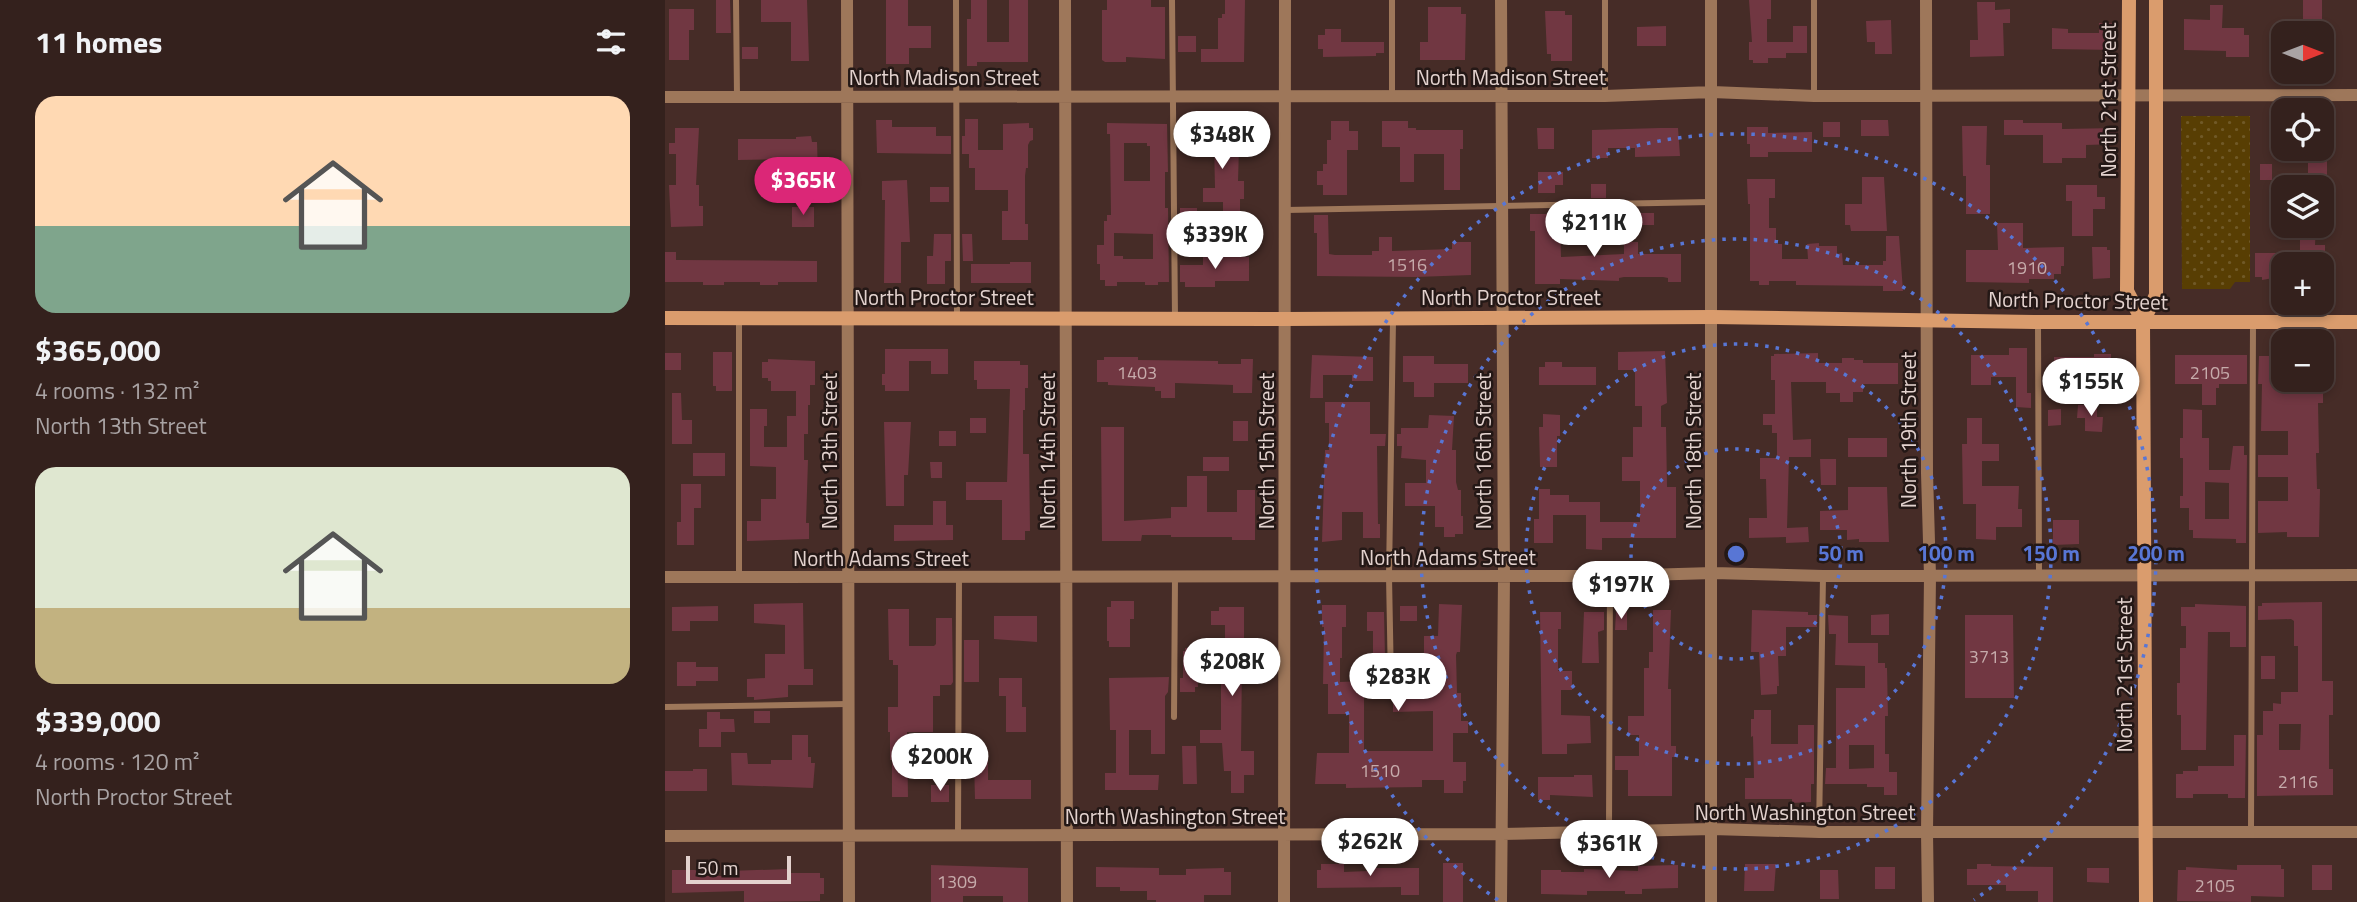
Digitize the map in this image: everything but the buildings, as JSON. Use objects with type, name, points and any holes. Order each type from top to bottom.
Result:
[{"type":"street","name":"North 13th Street","points":[[847,0],[849,902]]},
{"type":"street","name":"North 14th Street","points":[[1065,0],[1067,902]]},
{"type":"street","name":"North 15th Street","points":[[1284,902],[1285,0]]},
{"type":"street","name":"North 16th Street","points":[[1501,0],[1504,576],[1501,902]]},
{"type":"street","name":"North 18th Street","points":[[1711,0],[1711,902]]},
{"type":"street","name":"North 19th Street","points":[[1926,0],[1929,902]]},
{"type":"street","name":"North 21st Street","points":[[2129,0],[2127,291],[2143,322]]},
{"type":"street","name":"North 21st Street","points":[[2146,902],[2143,322],[2155,295],[2156,0]]},
{"type":"street","name":"North Madison Street","points":[[665,97],[1605,96],[1712,92],[1814,96],[2357,95]]},
{"type":"street","name":"North Proctor Street","points":[[665,318],[1712,317],[2038,322],[2357,322]]},
{"type":"street","name":"North Adams Street","points":[[665,577],[1609,576],[1713,573],[1823,576],[2357,575]]},
{"type":"street","name":"North Washington Street","points":[[665,836],[1502,834],[1711,829],[1819,832],[2357,832]]},
{"type":"lane","points":[[736,0],[737,97]]},
{"type":"lane","points":[[956,0],[957,319]]},
{"type":"lane","points":[[1172,0],[1175,318]]},
{"type":"lane","points":[[1392,0],[1392,96]]},
{"type":"lane","points":[[1605,0],[1605,96]]},
{"type":"lane","points":[[1814,0],[1814,96]]},
{"type":"lane","points":[[1286,210],[1712,202]]},
{"type":"lane","points":[[1391,683],[1389,576],[1393,318]]},
{"type":"lane","points":[[739,320],[739,577]]},
{"type":"lane","points":[[2038,322],[2039,576]]},
{"type":"lane","points":[[2252,832],[2253,322]]},
{"type":"lane","points":[[1609,576],[1609,833]]},
{"type":"lane","points":[[1819,832],[1823,576]]},
{"type":"lane","points":[[958,836],[959,577]]},
{"type":"lane","points":[[1174,717],[1175,577]]},
{"type":"lane","points":[[665,707],[848,704]]},
{"type":"shaded area","points":[[2181,116],[2250,116],[2250,282],[2235,282],[2230,289],[2182,289]]}]
